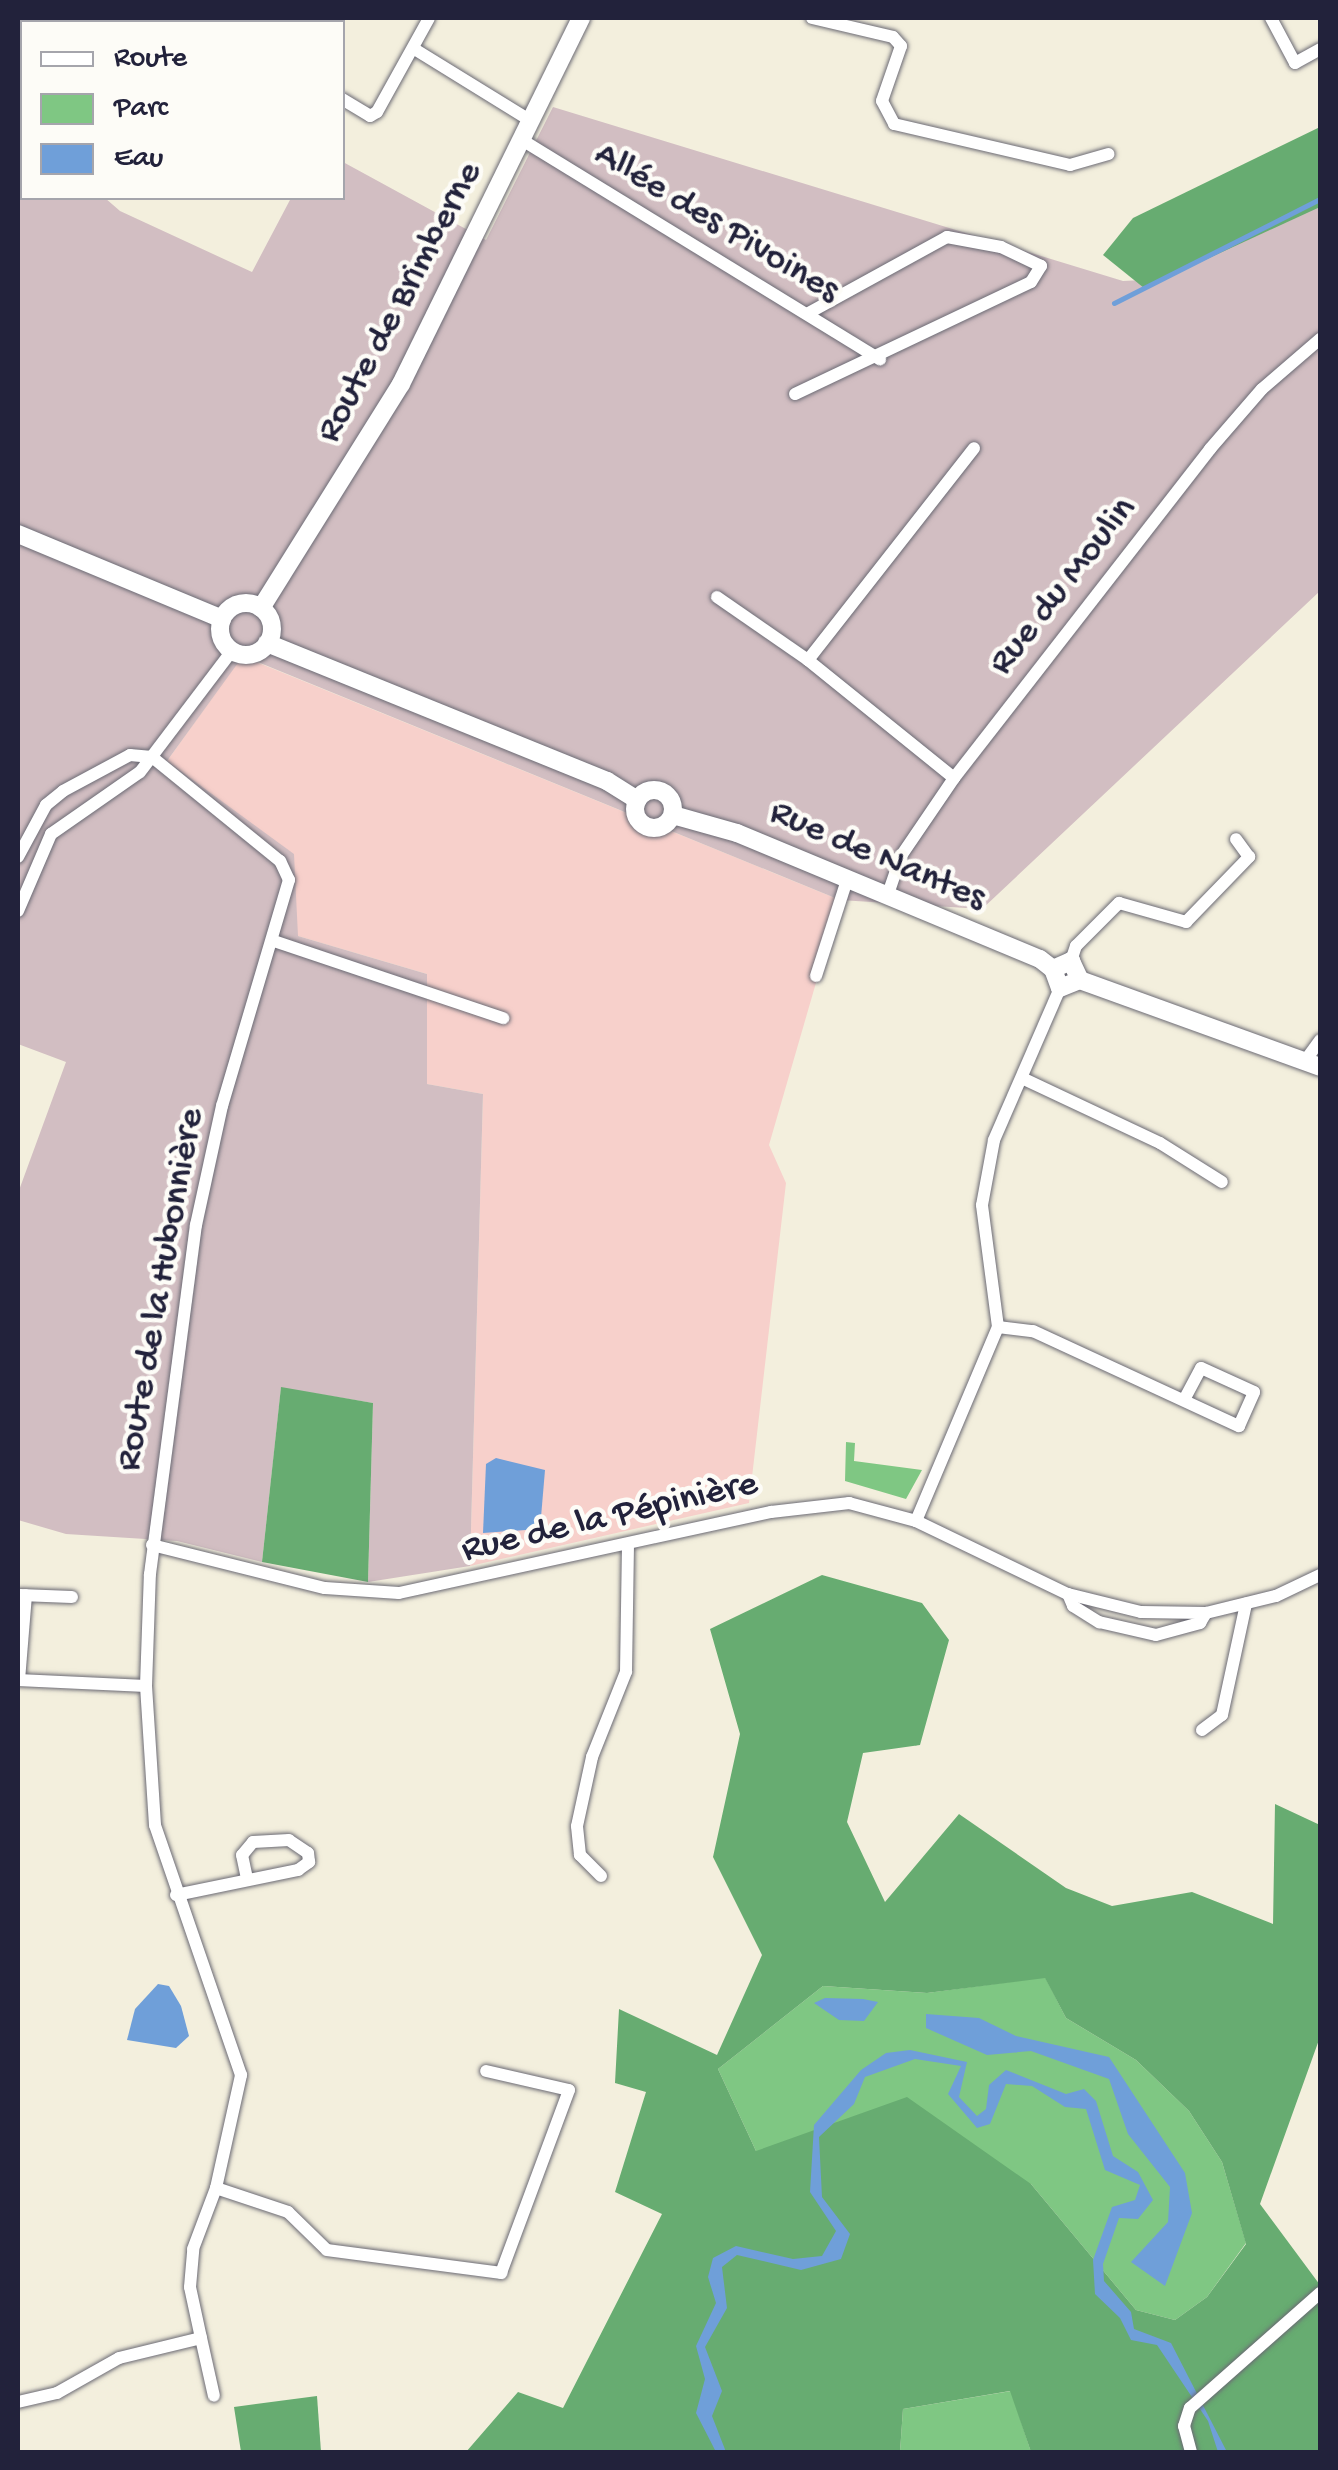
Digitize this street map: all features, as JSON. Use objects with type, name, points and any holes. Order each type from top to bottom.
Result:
[{"type":"main road","name":"Route de Brimberne","points":[[261,608],[401,384],[581,18]]},
{"type":"main road","points":[[18,534],[222,619]]},
{"type":"main road","points":[[238,604],[261,608],[272,628],[268,643],[247,655],[232,651],[222,640],[222,619],[238,604]]},
{"type":"main road","points":[[268,643],[607,781],[637,800]]},
{"type":"main road","points":[[658,790],[669,797],[673,814],[660,828],[648,828],[636,816],[637,800],[658,790]]},
{"type":"main road","name":"Rue de Nantes","points":[[673,814],[847,880],[1053,969]]},
{"type":"main road","points":[[1080,980],[1071,961],[1053,969],[1060,988],[1080,980],[1312,1064]]},
{"type":"street","points":[[345,101],[370,116],[377,112],[416,50],[430,18]]},
{"type":"street","points":[[812,18],[893,37],[901,46],[882,102],[894,124],[1070,165],[1108,154]]},
{"type":"street","points":[[1271,18],[1294,63],[1320,50]]},
{"type":"street","points":[[416,50],[531,121]]},
{"type":"street","name":"Allée des Pivoines","points":[[522,140],[880,359]]},
{"type":"street","points":[[796,394],[880,359],[1031,282],[1042,266],[1034,258],[957,235],[807,314]]},
{"type":"street","name":"Rue du Moulin","points":[[887,897],[901,856],[954,778],[1210,449],[1262,390],[1320,339]]},
{"type":"street","points":[[808,660],[974,448]]},
{"type":"street","points":[[717,597],[808,660],[954,778]]},
{"type":"street","points":[[18,911],[52,834],[152,757],[232,651]]},
{"type":"street","points":[[18,857],[46,804],[83,778],[130,756],[152,757]]},
{"type":"street","name":"Route de la Hubonnière","points":[[152,757],[280,861],[288,898],[222,1106],[196,1225],[152,1546],[146,1686],[155,1825],[241,2075],[216,2188],[194,2249],[190,2287],[214,2396]]},
{"type":"street","points":[[83,778],[98,788],[91,805]]},
{"type":"street","points":[[70,787],[72,803],[91,805]]},
{"type":"street","points":[[1071,961],[1076,946],[1119,904],[1186,922],[1249,857],[1236,839]]},
{"type":"street","points":[[816,976],[847,880]]},
{"type":"street","points":[[274,941],[502,1018]]},
{"type":"street","points":[[916,1521],[998,1327],[982,1205],[994,1140],[1024,1080],[1060,988]]},
{"type":"street","points":[[1312,1064],[1320,1040]]},
{"type":"street","points":[[1024,1080],[1160,1143],[1222,1182]]},
{"type":"street","points":[[998,1327],[1033,1331],[1239,1426],[1254,1392],[1200,1368],[1184,1400]]},
{"type":"street","name":"Rue de la Pépinière","points":[[152,1546],[362,1595],[445,1586],[808,1505],[849,1503],[916,1521],[1068,1594],[1141,1612],[1206,1613],[1246,1604],[1320,1574]]},
{"type":"street","points":[[600,1876],[580,1855],[577,1826],[592,1757],[626,1672],[628,1548]]},
{"type":"street","name":"Rue de la Pépinière","points":[[1068,1594],[1074,1606],[1098,1622],[1156,1635],[1200,1623],[1206,1613]]},
{"type":"street","points":[[72,1597],[22,1595],[18,1680],[146,1686]]},
{"type":"street","points":[[1202,1730],[1222,1715],[1246,1604]]},
{"type":"street","points":[[176,1895],[305,1868],[308,1853],[289,1840],[252,1842],[242,1855],[247,1878]]},
{"type":"street","points":[[216,2188],[288,2212],[327,2250],[502,2273],[569,2090],[486,2070]]},
{"type":"street","points":[[1191,2452],[1184,2426],[1190,2408],[1320,2293]]},
{"type":"street","points":[[18,2402],[57,2393],[119,2358],[200,2338]]},
{"type":"shaded area","points":[[553,107],[1123,281],[1163,279],[1320,200],[1320,591],[982,909],[840,900],[243,656],[167,761],[294,854],[298,936],[427,974],[427,1084],[483,1094],[470,1566],[368,1582],[373,1403],[281,1388],[262,1562],[177,1541],[66,1534],[18,1520],[18,1193],[66,1062],[18,1044],[18,115],[20,200],[107,200],[120,211],[252,272],[290,200],[345,200],[345,163],[486,240]]},
{"type":"shaded area","points":[[242,656],[840,900],[769,1145],[786,1183],[749,1503],[470,1566],[483,1094],[427,1084],[427,974],[298,936],[167,761]]},
{"type":"green space","points":[[1320,127],[1320,207],[1144,288],[1103,255],[1133,218]]},
{"type":"green space","points":[[281,1387],[373,1403],[368,1582],[262,1562]]},
{"type":"green space","points":[[846,1442],[855,1443],[854,1461],[922,1470],[906,1499],[845,1481]]},
{"type":"green space","points":[[822,1575],[922,1603],[949,1640],[920,1745],[863,1753],[847,1822],[885,1902],[959,1814],[1066,1888],[1112,1906],[1192,1892],[1273,1924],[1275,1804],[1320,1825],[1320,2037],[1260,2204],[1320,2285],[1320,2452],[1031,2452],[1010,2391],[903,2409],[900,2452],[466,2452],[518,2392],[563,2408],[662,2214],[615,2192],[646,2092],[615,2083],[619,2009],[717,2055],[762,1955],[713,1857],[740,1734],[710,1629]],"holes":[[[1045,1978],[1066,2018],[1136,2060],[1189,2111],[1222,2162],[1246,2244],[1207,2297],[1175,2320],[1136,2310],[1031,2184],[907,2097],[756,2151],[718,2069],[823,1986],[927,1993]]]},
{"type":"green space","points":[[1045,1977],[1066,2018],[1136,2060],[1189,2111],[1222,2162],[1246,2243],[1207,2297],[1175,2320],[1136,2310],[1031,2184],[756,2151],[718,2069],[823,1986],[927,1993]]},
{"type":"green space","points":[[1011,2391],[1031,2452],[900,2452],[903,2409]]},
{"type":"green space","points":[[317,2396],[321,2452],[241,2452],[234,2407]]},
{"type":"water","points":[[496,1458],[545,1470],[540,1529],[483,1533],[486,1464]]},
{"type":"water","points":[[158,1984],[169,1986],[181,2006],[189,2036],[176,2048],[127,2040],[135,2009]]},
{"type":"water","points":[[825,1998],[878,2002],[864,2021],[839,2020],[814,2003]]},
{"type":"water","points":[[926,2014],[979,2018],[1016,2036],[1109,2057],[1185,2173],[1192,2213],[1165,2286],[1131,2262],[1168,2222],[1170,2187],[1128,2134],[1109,2079],[1031,2051],[987,2055],[926,2028]]},
{"type":"water","points":[[910,2050],[967,2062],[959,2097],[977,2116],[986,2109],[989,2085],[1006,2070],[1066,2094],[1084,2089],[1096,2101],[1113,2156],[1138,2172],[1153,2200],[1138,2219],[1119,2218],[1103,2264],[1104,2281],[1131,2312],[1134,2329],[1171,2343],[1227,2452],[1218,2452],[1208,2421],[1157,2345],[1131,2340],[1120,2318],[1095,2294],[1093,2260],[1112,2207],[1135,2200],[1140,2185],[1105,2170],[1086,2109],[1065,2107],[1032,2086],[1006,2084],[990,2124],[977,2128],[948,2094],[961,2066],[915,2059],[865,2077],[854,2104],[819,2137],[822,2197],[850,2234],[841,2259],[801,2270],[737,2255],[722,2267],[727,2308],[705,2347],[722,2391],[712,2416],[726,2452],[716,2452],[696,2413],[705,2379],[696,2346],[716,2303],[708,2277],[713,2258],[736,2246],[793,2259],[822,2256],[836,2231],[810,2192],[814,2125],[861,2070],[886,2053]]},
{"type":"waterway","points":[[1114,303],[1320,199]]}]
